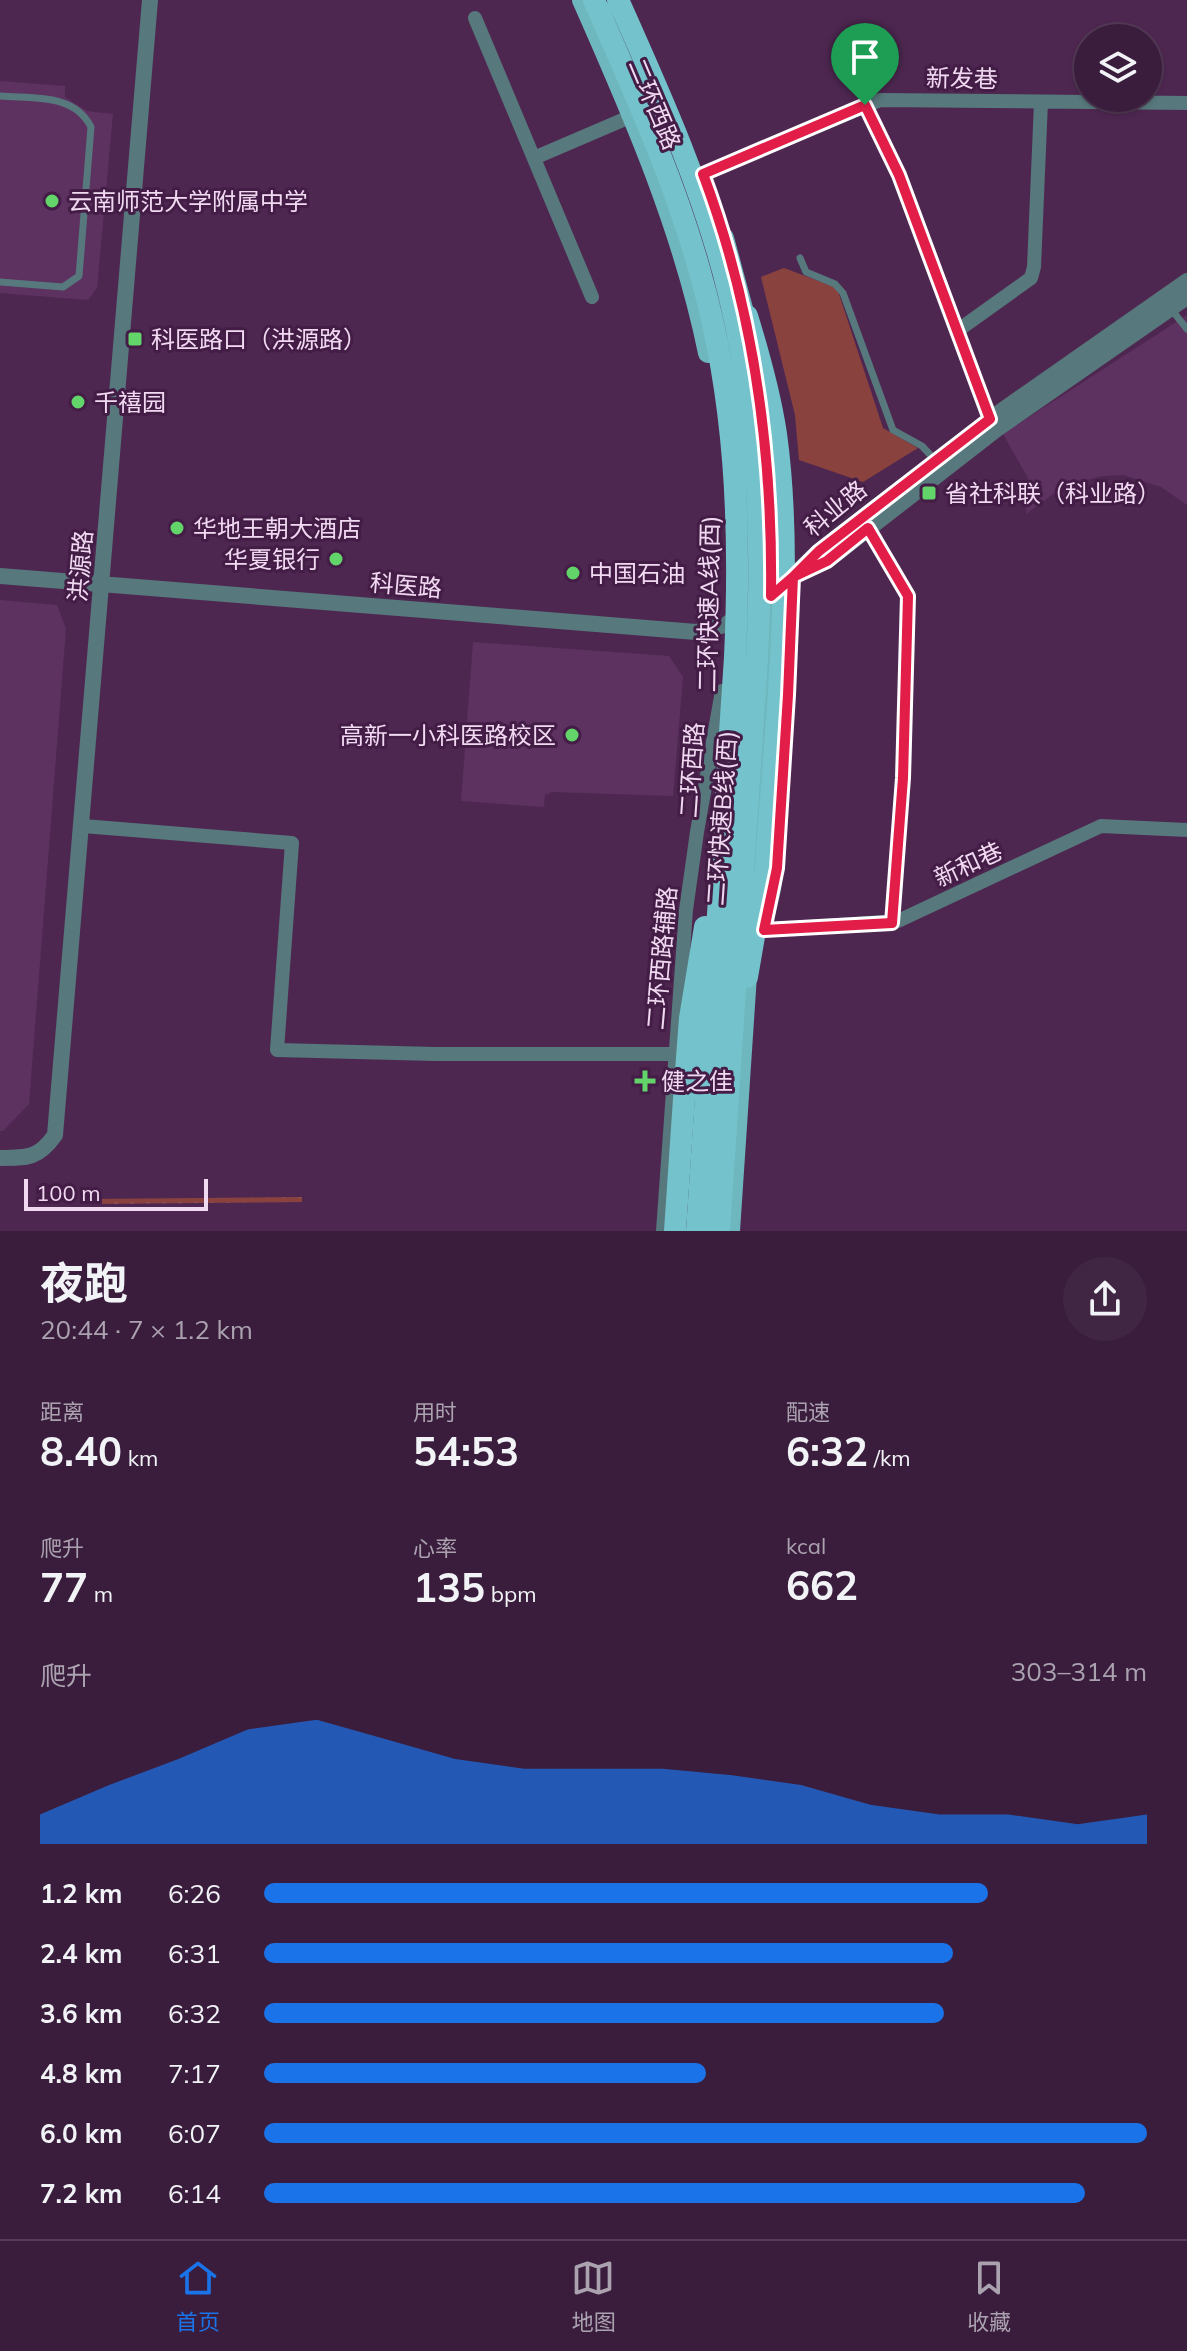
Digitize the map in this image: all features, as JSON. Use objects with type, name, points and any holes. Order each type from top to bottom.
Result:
[{"type":"highway","name":"二环快速A线(西)","points":[[594,0],[681,211],[706,295],[726,389],[734,466],[738,553],[736,647],[697,1231]]},
{"type":"highway","name":"二环快速B线(西)","points":[[618,0],[702,203],[728,290],[742,354],[755,441],[760,539],[755,693],[719,1231]]},
{"type":"highway","points":[[702,203],[754,336],[779,462],[782,596],[766,867],[747,977]]},
{"type":"highway","points":[[675,1231],[689,1027],[726,796]]},
{"type":"main road","name":"二环西路","points":[[582,0],[632,116],[681,246],[709,360],[725,490],[722,691],[686,1231]]},
{"type":"main road","name":"二环西路","points":[[630,0],[703,174],[730,254],[760,395],[768,463],[771,596],[730,1231]]},
{"type":"street","name":"洪源路","points":[[0,1158],[23,1158],[44,1151],[55,1135],[150,0]]},
{"type":"street","points":[[475,18],[592,297]]},
{"type":"street","name":"新发巷","points":[[703,174],[880,100],[1187,103]]},
{"type":"street","points":[[957,331],[1031,278],[1041,102]]},
{"type":"street","points":[[865,105],[899,175],[990,419]]},
{"type":"street","points":[[534,158],[632,116]]},
{"type":"street","name":"科业路","points":[[793,577],[819,551],[990,419],[1187,281]]},
{"type":"street","name":"科业路","points":[[793,577],[827,561],[997,429],[1187,297]]},
{"type":"street","points":[[747,977],[764,930],[777,868],[793,577],[788,527],[768,463]]},
{"type":"street","points":[[868,528],[908,596],[903,778],[892,923]]},
{"type":"street","name":"科医路","points":[[0,576],[696,632],[725,625],[771,596],[793,577]]},
{"type":"street","name":"二环西路辅路","points":[[663,1231],[687,901],[722,691]]},
{"type":"street","points":[[83,826],[292,843],[277,1050],[435,1054],[675,1054]]},
{"type":"street","name":"新和巷","points":[[764,930],[892,923],[1101,826],[1187,830]]},
{"type":"lane","points":[[0,96],[55,100],[72,105],[85,114],[91,127],[79,276],[63,287],[0,282]]},
{"type":"lane","points":[[86,199],[133,202]]},
{"type":"lane","points":[[800,258],[806,272],[835,284],[843,293],[893,430],[922,446],[935,461]]},
{"type":"lane","points":[[1170,309],[1187,329]]},
{"type":"shaded area","name":"云南师范大学附属中学","points":[[0,81],[65,86],[65,97],[87,111],[113,114],[97,288],[88,300],[0,293]]},
{"type":"shaded area","points":[[784,268],[837,288],[883,428],[918,448],[863,482],[799,460],[795,415],[761,277]]},
{"type":"shaded area","points":[[1187,315],[1187,505],[1161,487],[1123,475],[1103,476],[1064,486],[1026,514],[1028,478],[1003,434]]},
{"type":"shaded area","points":[[0,600],[57,605],[66,629],[29,1104],[3,1131],[0,1131]]},
{"type":"shaded area","name":"高新一小科医路校区","points":[[473,642],[669,656],[683,677],[673,796],[552,792],[545,795],[544,807],[461,801]]},
{"type":"shaded area","points":[[302,1197],[302,1202],[89,1204],[89,1199]]},
{"type":"place","name":"云南师范大学附属中学","points":[[52,201]]},
{"type":"place","name":"科医路口（洪源路）","points":[[135,339]]},
{"type":"place","name":"千禧园","points":[[78,402]]},
{"type":"place","name":"省社科联（科业路）","points":[[929,493]]},
{"type":"place","name":"华地王朝大酒店","points":[[177,528]]},
{"type":"place","name":"华夏银行","points":[[336,559]]},
{"type":"place","name":"中国石油","points":[[573,573]]},
{"type":"place","name":"高新一小科医路校区","points":[[572,735]]},
{"type":"place","name":"健之佳","points":[[645,1081]]},
{"type":"route","points":[[865,105],[703,174],[733,265],[757,373],[768,463],[771,596],[793,577],[777,868],[764,930],[892,923],[903,778],[908,596],[868,528],[827,561],[793,577],[855,522],[990,419],[899,175],[865,105]]}]
